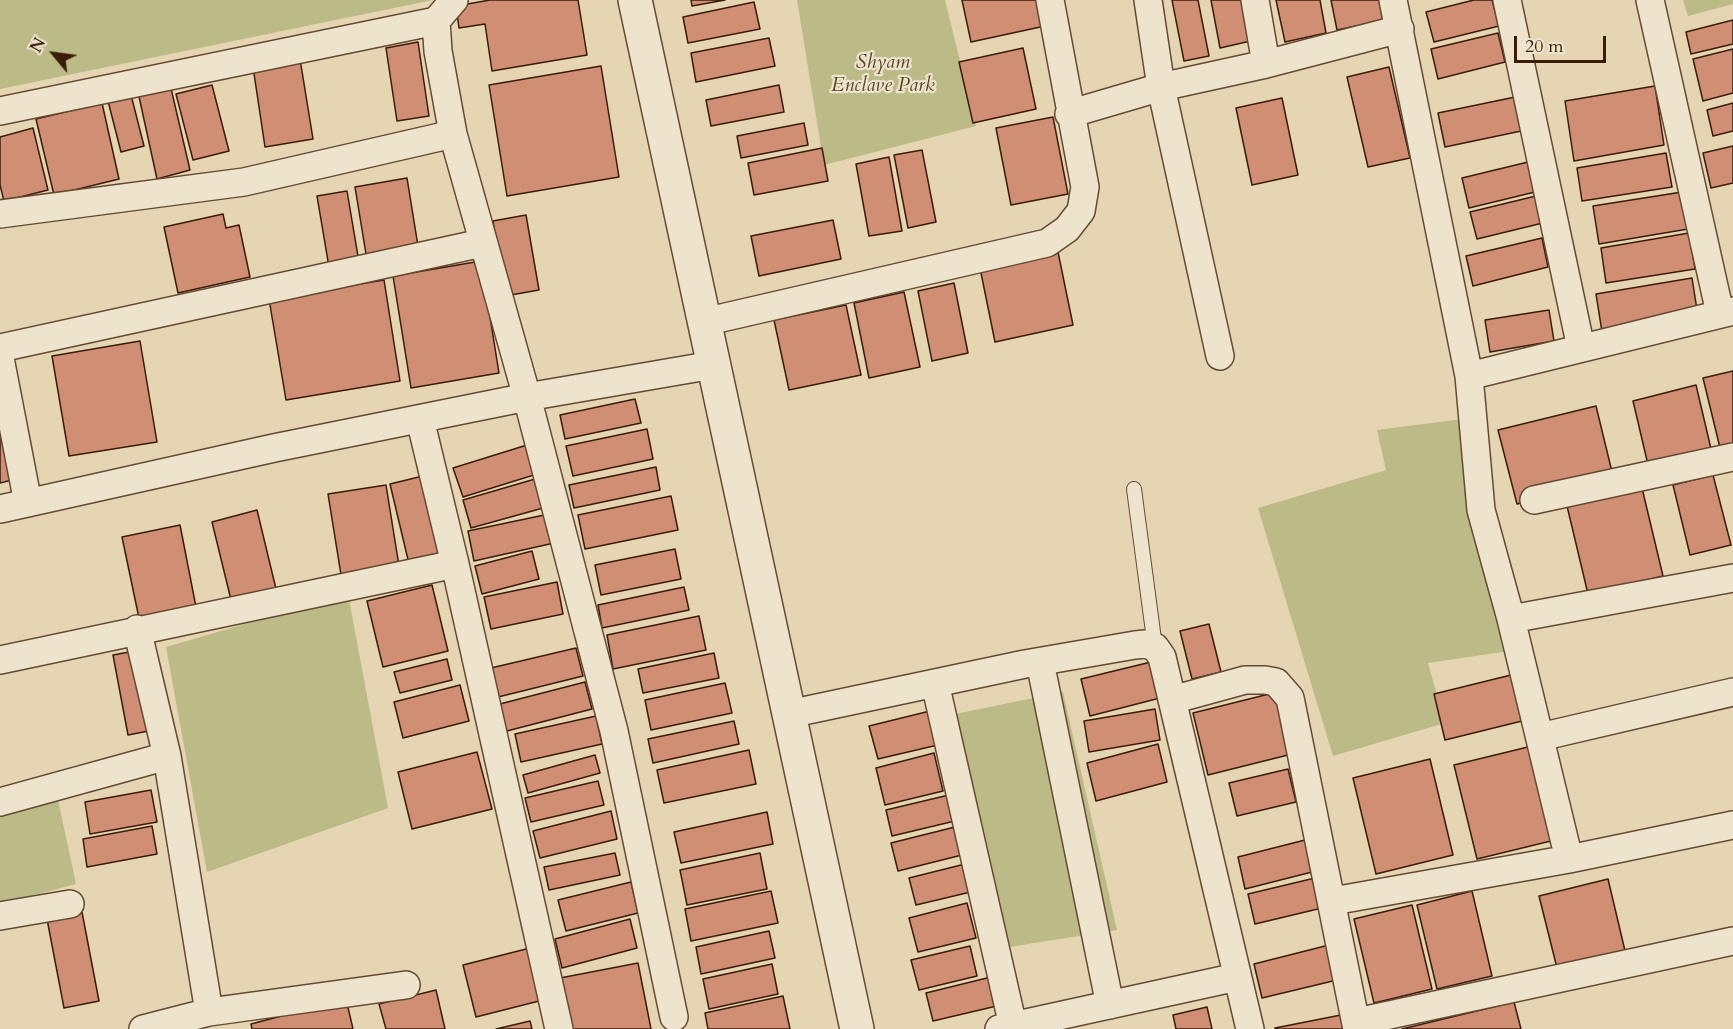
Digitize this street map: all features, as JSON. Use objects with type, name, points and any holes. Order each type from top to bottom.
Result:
[{"type":"street","points":[[0,111],[436,21],[454,0]]},
{"type":"street","points":[[635,0],[857,1029]]},
{"type":"street","points":[[704,322],[1047,243],[1067,229],[1081,211],[1084,187],[1050,0]]},
{"type":"street","points":[[1148,0],[1161,87],[1220,356]]},
{"type":"street","points":[[1255,0],[1266,64]]},
{"type":"street","points":[[1393,0],[1469,376],[1481,510],[1511,619],[1569,859]]},
{"type":"street","points":[[1507,0],[1581,348]]},
{"type":"street","points":[[1469,376],[1726,312],[1650,0]]},
{"type":"street","points":[[436,21],[438,51],[453,134],[527,397],[614,731],[674,1017]]},
{"type":"street","points":[[1069,114],[1161,87],[1266,64],[1400,29]]},
{"type":"street","points":[[0,214],[244,182],[453,134]]},
{"type":"street","points":[[0,348],[482,243]]},
{"type":"street","points":[[0,358],[4,397],[28,503]]},
{"type":"street","points":[[0,509],[527,397],[713,365]]},
{"type":"street","points":[[420,419],[455,564],[559,1029]]},
{"type":"street","points":[[1534,500],[1733,457]]},
{"type":"street","points":[[0,660],[137,629],[455,564]]},
{"type":"street","points":[[1511,619],[1733,578]]},
{"type":"street","points":[[137,629],[166,756],[209,1012]]},
{"type":"street","points":[[789,714],[1040,662],[1135,645],[1145,644],[1155,647],[1162,657],[1250,1029]]},
{"type":"street","points":[[1040,662],[1110,1005]]},
{"type":"street","points":[[1172,700],[1245,680],[1276,682],[1285,689],[1290,698],[1357,1025],[1733,941]]},
{"type":"street","points":[[935,683],[1006,1028],[1237,977]]},
{"type":"street","points":[[1540,736],[1733,692]]},
{"type":"street","points":[[0,802],[166,756]]},
{"type":"street","points":[[1333,901],[1569,859],[1733,825]]},
{"type":"street","points":[[0,916],[70,904]]},
{"type":"street","points":[[143,1029],[209,1012],[406,985]]},
{"type":"lane","points":[[1134,489],[1155,647]]},
{"type":"green space","points":[[0,0],[433,0],[0,89]]},
{"type":"green space","name":"Shyam Enclave Park","points":[[797,0],[945,0],[976,126],[824,165]]},
{"type":"green space","points":[[1683,0],[1733,0],[1733,4],[1688,16]]},
{"type":"green space","points":[[1470,418],[1523,649],[1428,663],[1445,723],[1333,756],[1258,508],[1386,470],[1377,430]]},
{"type":"green space","points":[[348,594],[388,808],[207,872],[166,647]]},
{"type":"green space","points":[[1063,692],[1117,930],[1009,947],[950,715]]},
{"type":"green space","points":[[57,795],[76,884],[0,904],[0,807]]},
{"type":"building","points":[[490,0],[578,0],[587,55],[492,71],[485,24],[459,28],[456,6]]},
{"type":"building","points":[[691,0],[725,0],[692,6]]},
{"type":"building","points":[[962,0],[1039,0],[1045,26],[971,42]]},
{"type":"building","points":[[1172,0],[1198,0],[1209,56],[1184,61]]},
{"type":"building","points":[[1211,0],[1247,0],[1255,40],[1220,48]]},
{"type":"building","points":[[1276,0],[1320,0],[1326,33],[1285,42]]},
{"type":"building","points":[[1331,0],[1386,0],[1390,19],[1337,30]]},
{"type":"building","points":[[1474,0],[1492,0],[1499,26],[1434,42],[1426,12]]},
{"type":"building","points":[[754,2],[760,29],[688,43],[683,17]]},
{"type":"building","points":[[1733,20],[1733,44],[1691,54],[1686,32]]},
{"type":"building","points":[[1498,33],[1505,62],[1438,79],[1431,49]]},
{"type":"building","points":[[769,38],[775,66],[696,82],[691,53]]},
{"type":"building","points":[[418,42],[429,116],[397,121],[386,48]]},
{"type":"building","points":[[1023,48],[1036,109],[973,123],[959,62]]},
{"type":"building","points":[[1733,49],[1733,93],[1703,101],[1693,59]]},
{"type":"building","points":[[300,59],[313,139],[265,147],[253,67]]},
{"type":"building","points":[[601,66],[619,177],[507,196],[489,85]]},
{"type":"building","points":[[1389,67],[1410,158],[1368,167],[1347,77]]},
{"type":"building","points":[[170,84],[190,170],[157,179],[138,92]]},
{"type":"building","points":[[212,85],[229,151],[193,160],[176,94]]},
{"type":"building","points":[[779,85],[784,112],[711,126],[706,100]]},
{"type":"building","points":[[1655,86],[1664,145],[1574,161],[1565,101]]},
{"type":"building","points":[[130,91],[144,146],[121,152],[107,97]]},
{"type":"building","points":[[1520,96],[1526,130],[1445,147],[1438,113]]},
{"type":"building","points":[[1282,98],[1298,175],[1252,185],[1236,108]]},
{"type":"building","points":[[102,103],[119,179],[54,195],[36,119]]},
{"type":"building","points":[[1733,103],[1733,131],[1713,136],[1707,110]]},
{"type":"building","points":[[1053,117],[1068,194],[1011,205],[996,128]]},
{"type":"building","points":[[804,123],[808,145],[741,158],[737,136]]},
{"type":"building","points":[[33,128],[48,190],[4,201],[0,185],[0,137]]},
{"type":"building","points":[[1733,146],[1733,183],[1711,188],[1703,153]]},
{"type":"building","points":[[822,148],[828,181],[754,195],[748,163]]},
{"type":"building","points":[[922,150],[936,222],[908,228],[894,155]]},
{"type":"building","points":[[1666,153],[1672,187],[1582,201],[1577,168]]},
{"type":"building","points":[[889,157],[902,231],[869,236],[856,164]]},
{"type":"building","points":[[1528,162],[1535,192],[1469,208],[1462,178]]},
{"type":"building","points":[[407,178],[418,246],[366,254],[355,187]]},
{"type":"building","points":[[347,191],[359,262],[329,267],[317,196]]},
{"type":"building","points":[[1682,192],[1688,229],[1599,244],[1593,206]]},
{"type":"building","points":[[1540,195],[1547,222],[1477,239],[1470,212]]},
{"type":"building","points":[[223,214],[226,228],[239,225],[250,277],[178,293],[164,227]]},
{"type":"building","points":[[526,215],[539,290],[505,296],[493,221]]},
{"type":"building","points":[[833,220],[841,259],[759,276],[751,236]]},
{"type":"building","points":[[1689,233],[1695,269],[1606,283],[1601,248]]},
{"type":"building","points":[[1542,238],[1548,267],[1473,286],[1466,256]]},
{"type":"building","points":[[1058,252],[1073,325],[995,342],[980,268]]},
{"type":"building","points":[[481,261],[499,373],[411,388],[393,276]]},
{"type":"building","points":[[1692,278],[1698,316],[1602,332],[1596,294]]},
{"type":"building","points":[[384,280],[400,381],[286,400],[269,299]]},
{"type":"building","points":[[954,283],[968,353],[932,361],[918,291]]},
{"type":"building","points":[[904,292],[920,367],[869,378],[854,303]]},
{"type":"building","points":[[846,305],[861,375],[789,390],[774,320]]},
{"type":"building","points":[[1549,310],[1554,341],[1490,352],[1485,320]]},
{"type":"building","points":[[140,341],[157,442],[69,456],[52,356]]},
{"type":"building","points":[[1733,371],[1733,454],[1722,456],[1703,378]]},
{"type":"building","points":[[1696,385],[1712,453],[1649,469],[1633,401]]},
{"type":"building","points":[[635,399],[641,423],[565,439],[560,415]]},
{"type":"building","points":[[1596,406],[1614,480],[1517,504],[1498,430]]},
{"type":"building","points":[[0,413],[16,479],[0,483]]},
{"type":"building","points":[[647,429],[653,459],[573,476],[566,446]]},
{"type":"building","points":[[527,445],[537,474],[463,497],[453,468]]},
{"type":"building","points":[[656,467],[660,490],[574,508],[569,485]]},
{"type":"building","points":[[427,475],[448,558],[410,568],[390,484]]},
{"type":"building","points":[[1713,475],[1731,545],[1690,555],[1673,485]]},
{"type":"building","points":[[535,479],[543,508],[471,528],[463,500]]},
{"type":"building","points":[[386,485],[400,572],[342,581],[328,494]]},
{"type":"building","points":[[1642,488],[1663,576],[1588,594],[1567,506]]},
{"type":"building","points":[[671,496],[678,530],[585,549],[578,515]]},
{"type":"building","points":[[257,510],[277,593],[232,604],[212,522]]},
{"type":"building","points":[[549,514],[554,543],[474,561],[468,531]]},
{"type":"building","points":[[180,525],[197,612],[140,623],[122,537]]},
{"type":"building","points":[[675,549],[681,579],[601,595],[595,565]]},
{"type":"building","points":[[532,551],[539,579],[482,594],[475,566]]},
{"type":"building","points":[[557,582],[563,614],[491,629],[484,597]]},
{"type":"building","points":[[432,585],[448,651],[383,667],[367,601]]},
{"type":"building","points":[[684,587],[689,610],[602,628],[598,605]]},
{"type":"building","points":[[699,616],[706,650],[613,669],[607,635]]},
{"type":"building","points":[[1209,624],[1221,672],[1192,679],[1180,631]]},
{"type":"building","points":[[576,648],[583,676],[498,697],[491,668]]},
{"type":"building","points":[[140,650],[154,730],[128,735],[113,655]]},
{"type":"building","points":[[714,653],[719,678],[643,693],[638,669]]},
{"type":"building","points":[[447,659],[452,680],[400,693],[394,672]]},
{"type":"building","points":[[1151,662],[1160,698],[1090,716],[1081,679]]},
{"type":"building","points":[[1511,675],[1522,721],[1445,740],[1434,694]]},
{"type":"building","points":[[585,682],[592,709],[503,732],[496,705]]},
{"type":"building","points":[[725,683],[732,713],[651,730],[645,700]]},
{"type":"building","points":[[460,685],[469,721],[403,738],[394,702]]},
{"type":"building","points":[[1281,691],[1296,753],[1208,775],[1193,713]]},
{"type":"building","points":[[1155,709],[1160,740],[1089,752],[1084,721]]},
{"type":"building","points":[[934,710],[942,744],[878,759],[869,726]]},
{"type":"building","points":[[596,716],[602,744],[521,762],[515,734]]},
{"type":"building","points":[[734,721],[739,744],[653,763],[648,739]]},
{"type":"building","points":[[1158,744],[1167,782],[1096,801],[1087,763]]},
{"type":"building","points":[[1532,746],[1555,840],[1477,859],[1454,765]]},
{"type":"building","points":[[749,750],[756,784],[664,803],[657,770]]},
{"type":"building","points":[[477,752],[492,809],[412,829],[398,772]]},
{"type":"building","points":[[934,753],[943,791],[885,805],[876,768]]},
{"type":"building","points":[[595,755],[600,773],[528,793],[523,775]]},
{"type":"building","points":[[1430,759],[1453,855],[1376,874],[1353,778]]},
{"type":"building","points":[[1288,769],[1296,802],[1237,816],[1229,783]]},
{"type":"building","points":[[598,781],[604,805],[531,822],[525,798]]},
{"type":"building","points":[[151,790],[157,822],[90,834],[85,802]]},
{"type":"building","points":[[953,794],[959,820],[892,836],[886,810]]},
{"type":"building","points":[[611,811],[617,839],[540,858],[533,831]]},
{"type":"building","points":[[767,812],[773,844],[681,863],[674,832]]},
{"type":"building","points":[[963,825],[970,853],[898,871],[891,843]]},
{"type":"building","points":[[152,826],[157,854],[87,867],[83,839]]},
{"type":"building","points":[[1305,840],[1312,872],[1245,889],[1238,857]]},
{"type":"building","points":[[615,853],[620,875],[549,890],[544,867]]},
{"type":"building","points":[[760,853],[767,889],[687,905],[680,870]]},
{"type":"building","points":[[973,862],[979,890],[916,905],[909,878]]},
{"type":"building","points":[[1315,878],[1322,908],[1255,924],[1248,894]]},
{"type":"building","points":[[1608,879],[1626,955],[1558,972],[1539,896]]},
{"type":"building","points":[[631,882],[638,913],[566,931],[558,900]]},
{"type":"building","points":[[771,891],[778,923],[691,941],[685,909]]},
{"type":"building","points":[[1472,891],[1492,976],[1437,989],[1417,905]]},
{"type":"building","points":[[967,903],[976,938],[918,952],[909,918]]},
{"type":"building","points":[[1412,905],[1432,989],[1374,1003],[1354,919]]},
{"type":"building","points":[[82,912],[99,1001],[64,1008],[47,919]]},
{"type":"building","points":[[630,919],[637,948],[562,968],[555,939]]},
{"type":"building","points":[[769,931],[775,958],[701,974],[696,947]]},
{"type":"building","points":[[1329,945],[1337,980],[1262,998],[1254,964]]},
{"type":"building","points":[[970,946],[977,976],[919,990],[911,960]]},
{"type":"building","points":[[530,948],[543,1000],[476,1017],[463,965]]},
{"type":"building","points":[[638,963],[651,1029],[570,1029],[560,978]]},
{"type":"building","points":[[772,964],[778,994],[709,1009],[703,979]]},
{"type":"building","points":[[995,976],[1001,1005],[933,1021],[926,993]]},
{"type":"building","points":[[436,990],[445,1029],[386,1029],[379,1004]]},
{"type":"building","points":[[783,996],[790,1029],[708,1029],[705,1013]]},
{"type":"building","points":[[346,999],[353,1029],[252,1029],[251,1024]]},
{"type":"building","points":[[1514,1002],[1521,1029],[1402,1029]]},
{"type":"building","points":[[1207,1007],[1212,1029],[1176,1029],[1173,1015]]},
{"type":"building","points":[[1341,1015],[1345,1029],[1275,1029],[1275,1028]]},
{"type":"building","points":[[530,1021],[532,1029],[496,1029]]}]
